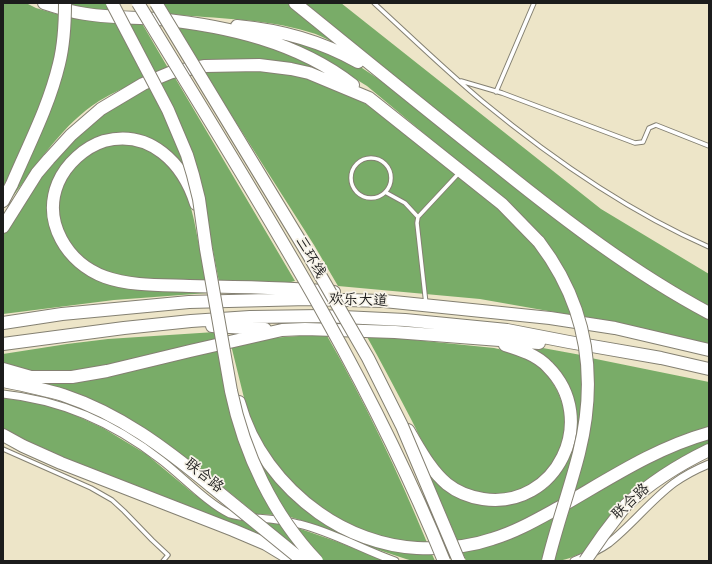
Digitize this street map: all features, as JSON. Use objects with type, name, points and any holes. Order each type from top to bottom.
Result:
[{"type":"highway","points":[[44,3],[80,13],[99,16],[160,19],[194,24],[268,40],[305,55],[344,78],[461,170],[512,213],[539,242],[563,278],[575,309],[585,344],[588,363],[589,387],[583,436],[548,561]]},
{"type":"highway","points":[[3,201],[12,184],[48,100],[54,82],[62,46],[65,3]]},
{"type":"highway","points":[[112,3],[168,110],[177,130],[193,175],[199,199],[202,225],[231,391],[236,414],[245,440],[261,478],[284,520],[317,561]]},
{"type":"highway","name":"三环线","points":[[138,3],[267,217],[353,366],[413,488],[444,561]]},
{"type":"highway","name":"三环线","points":[[156,3],[337,304],[406,434],[459,561]]},
{"type":"highway","points":[[295,3],[384,76],[576,228],[675,294],[709,313]]},
{"type":"highway","points":[[194,24],[258,28],[300,37],[328,46],[384,76]]},
{"type":"highway","points":[[3,227],[37,173],[61,144],[81,125],[101,109],[125,94],[143,84],[172,72],[190,68],[222,65],[275,66],[309,74],[369,98]]},
{"type":"highway","points":[[202,225],[188,184],[182,173],[171,159],[158,149],[142,141],[134,139],[117,139],[101,142],[86,150],[68,166],[60,179],[53,201],[53,216],[58,232],[69,252],[83,265],[104,277],[119,280],[178,285],[288,288],[348,293],[384,301]]},
{"type":"highway","name":"欢乐大道","points":[[3,323],[62,314],[189,302],[308,298],[384,301],[550,318],[615,328],[709,350]]},
{"type":"highway","name":"欢乐大道","points":[[3,344],[191,321],[322,316],[405,320],[507,330],[661,358],[709,369]]},
{"type":"highway","points":[[191,321],[207,326],[282,330],[305,329],[395,332],[536,343],[569,342]]},
{"type":"highway","points":[[3,369],[17,374],[44,377],[72,377],[94,374],[282,330]]},
{"type":"highway","points":[[390,402],[415,443],[436,473],[454,489],[478,498],[504,500],[517,497],[540,486],[556,469],[565,453],[569,439],[571,418],[570,407],[564,390],[549,368],[541,360],[529,353],[481,339]]},
{"type":"highway","points":[[224,351],[244,418],[268,464],[283,482],[317,512],[341,526],[356,534],[394,545],[438,548],[478,543],[499,537],[535,521],[627,467],[656,452],[709,433]]},
{"type":"highway","points":[[3,381],[62,395],[106,413],[158,443],[303,561]]},
{"type":"highway","points":[[3,435],[23,446],[61,463],[266,544],[294,561]]},
{"type":"highway","points":[[585,561],[612,522],[626,505],[640,492],[667,472],[709,450]]},
{"type":"street","name":"联合路","points":[[3,394],[30,398],[57,405],[88,416],[120,432],[139,444],[207,498],[231,514],[243,517],[279,520],[299,524],[320,530],[378,555],[396,561]]},
{"type":"street","name":"联合路","points":[[574,561],[595,552],[609,542],[656,498],[686,476],[709,464]]},
{"type":"lane","points":[[374,3],[482,101],[558,159],[646,217],[709,247]]},
{"type":"lane","points":[[496,92],[534,3]]},
{"type":"lane","points":[[458,80],[496,92],[635,143],[644,142],[650,128],[656,126],[709,146]]},
{"type":"lane","points":[[365,158],[374,158],[386,164],[391,177],[385,192],[372,198],[363,196],[356,191],[350,179],[352,170],[357,163],[365,158]]},
{"type":"lane","points":[[426,305],[417,223],[418,218],[461,170]]},
{"type":"lane","points":[[385,192],[405,203],[418,218]]},
{"type":"lane","points":[[3,449],[91,488],[112,500],[168,555],[163,561]]},
{"type":"green space","points":[[3,3],[26,3],[36,8],[60,15],[55,54],[48,84],[31,129],[3,189]]},
{"type":"green space","points":[[70,3],[106,3],[111,12],[70,7]]},
{"type":"green space","points":[[163,3],[290,3],[334,38],[332,42],[321,36],[292,27],[257,21],[170,14]]},
{"type":"green space","points":[[299,3],[341,3],[601,209],[709,274],[709,306],[664,281],[549,200]]},
{"type":"green space","points":[[69,16],[116,21],[146,78],[99,101],[86,110],[52,144],[14,195],[11,193],[32,149]]},
{"type":"green space","points":[[140,20],[168,68],[155,74],[126,21]]},
{"type":"green space","points":[[175,25],[220,32],[281,50],[333,76],[198,62]]},
{"type":"green space","points":[[261,31],[298,39],[359,66],[380,80],[709,318],[709,346],[582,316],[503,199],[367,86],[328,62]]},
{"type":"green space","points":[[202,69],[264,69],[317,81],[353,96],[380,113],[459,175],[510,219],[530,240],[556,278],[571,315],[480,299],[338,286],[314,245]]},
{"type":"green space","points":[[174,76],[295,281],[287,283],[219,282],[208,224],[160,82]]},
{"type":"green space","points":[[151,86],[159,101],[186,168],[184,169],[134,135],[64,164],[54,237],[66,257],[80,269],[207,289],[208,293],[114,300],[3,314],[3,233],[52,159],[93,120]]},
{"type":"green space","points":[[126,143],[144,148],[159,156],[181,179],[194,220],[206,281],[152,280],[114,275],[87,263],[65,239],[57,208],[64,181],[80,160],[103,146]]},
{"type":"green space","points":[[215,332],[216,340],[150,357],[80,371],[36,372],[3,364],[3,354],[67,344],[108,339]]},
{"type":"green space","points":[[326,334],[354,385],[380,438],[428,545],[411,544],[371,534],[334,517],[297,491],[268,455],[246,406],[231,345],[271,338]]},
{"type":"green space","points":[[366,335],[494,348],[520,356],[538,365],[550,379],[559,396],[564,410],[565,425],[563,439],[559,453],[552,466],[542,478],[529,487],[518,492],[490,494],[476,492],[469,490],[451,480],[435,463],[426,449]]},
{"type":"green space","points":[[521,344],[581,355],[584,395],[576,446],[560,502],[512,529],[458,542],[429,474],[477,503],[501,506],[527,500],[548,487],[565,463],[566,382],[553,366]]},
{"type":"green space","points":[[218,348],[275,515],[256,514],[213,479],[175,451],[32,380]]},
{"type":"green space","points":[[591,358],[709,382],[709,429],[572,496]]},
{"type":"green space","points":[[3,398],[38,403],[66,411],[103,428],[146,454],[194,494],[225,515],[249,522],[274,542],[40,449],[15,437],[3,429]]},
{"type":"green space","points":[[709,438],[709,446],[685,456],[586,551],[566,559],[553,561],[570,505],[639,466]]},
{"type":"green space","points":[[255,454],[315,515],[431,552],[435,561],[413,561],[406,559],[358,543],[310,523],[287,516],[275,496]]},
{"type":"green space","points":[[558,511],[543,561],[466,561],[461,548]]},
{"type":"green space","points":[[264,522],[281,524],[302,551],[300,553]]},
{"type":"green space","points":[[295,527],[338,542],[385,561],[323,561]]}]
